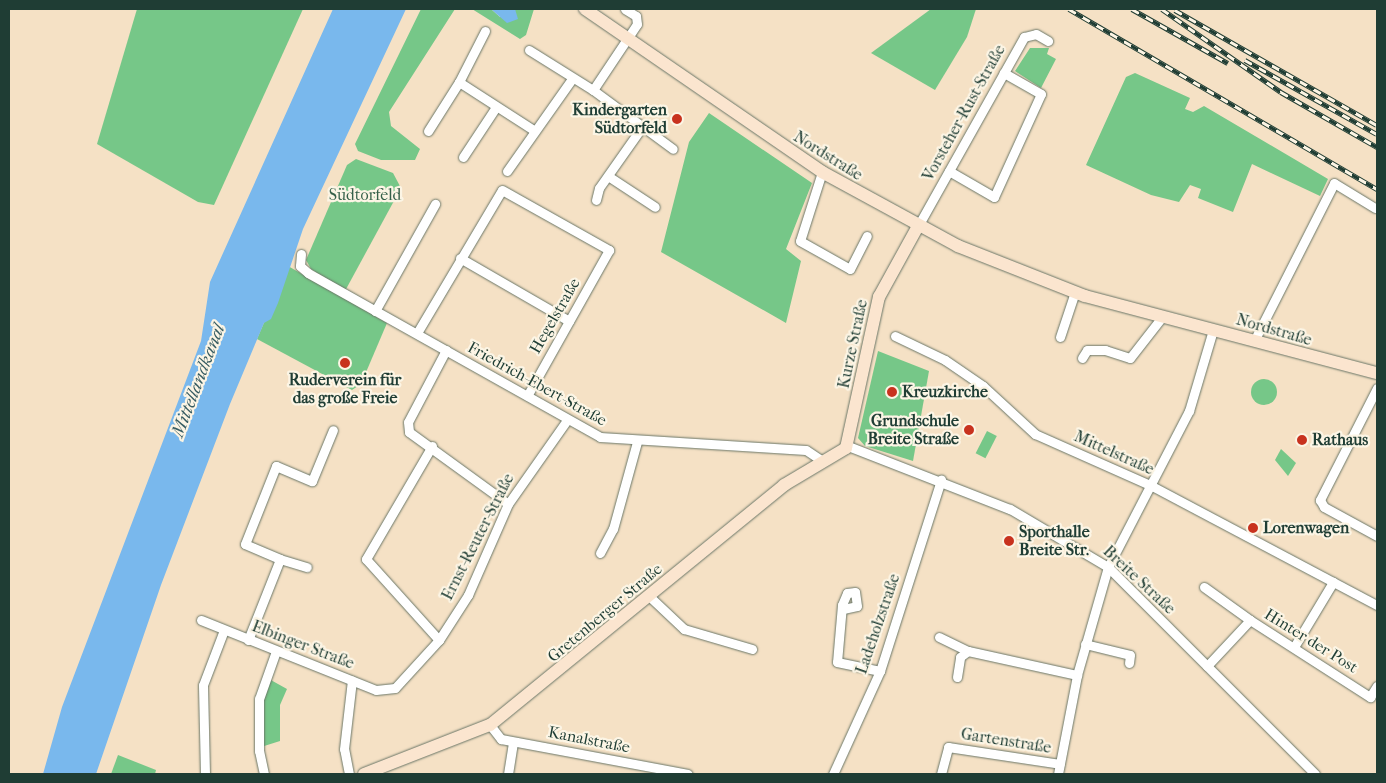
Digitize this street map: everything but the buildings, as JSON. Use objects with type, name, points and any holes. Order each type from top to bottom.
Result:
[{"type":"main road","name":"Nordstraße","points":[[586,9],[822,172],[918,226],[1075,292],[1162,317],[1377,373]]},
{"type":"main road","name":"Kurze Straße","points":[[848,446],[879,297],[918,226]]},
{"type":"main road","name":"Gretenberger Straße","points":[[367,774],[490,725],[650,597],[784,485],[821,460],[848,446]]},
{"type":"street","points":[[593,90],[628,39],[637,20],[625,9]]},
{"type":"street","points":[[428,131],[459,82],[486,31]]},
{"type":"street","name":"Vorsteher-Rust-Straße","points":[[918,226],[1024,37],[1036,34],[1048,40]]},
{"type":"street","points":[[529,50],[572,79],[593,90],[673,149]]},
{"type":"street","points":[[949,171],[994,197],[1041,94],[1004,73]]},
{"type":"street","points":[[507,172],[572,79]]},
{"type":"street","points":[[459,82],[535,130]]},
{"type":"street","points":[[463,158],[496,107]]},
{"type":"street","points":[[596,200],[608,176],[642,128]]},
{"type":"street","points":[[822,172],[800,241],[850,269],[867,236]]},
{"type":"street","points":[[608,176],[655,207]]},
{"type":"street","points":[[1254,341],[1334,183],[1374,208]]},
{"type":"street","name":"Hegelstraße","points":[[460,258],[502,190],[609,250],[527,396]]},
{"type":"street","points":[[375,311],[435,204]]},
{"type":"street","name":"Friedrich-Ebert-Straße","points":[[301,254],[303,270],[600,437],[637,442],[806,450],[821,460]]},
{"type":"street","points":[[418,333],[460,258],[569,320]]},
{"type":"street","points":[[1060,337],[1075,292]]},
{"type":"street","points":[[1082,358],[1087,350],[1105,350],[1130,358],[1162,317]]},
{"type":"street","points":[[1058,774],[1077,675],[1108,567],[1194,399],[1213,330]]},
{"type":"street","name":"Mittelstraße","points":[[895,336],[906,346],[945,360],[983,386],[1035,434],[1150,485],[1377,605]]},
{"type":"street","points":[[446,350],[408,422],[409,432],[432,446],[508,504]]},
{"type":"street","points":[[1377,388],[1320,500],[1324,507],[1377,536]]},
{"type":"street","name":"Ernst-Reuter-Straße","points":[[395,688],[439,640],[468,595],[508,504],[567,420]]},
{"type":"street","points":[[307,567],[280,559],[245,544],[276,466],[312,480],[332,430]]},
{"type":"street","points":[[600,553],[613,529],[637,442]]},
{"type":"street","points":[[432,446],[366,559],[439,640]]},
{"type":"street","name":"Breite Straße","points":[[848,446],[941,480],[1040,523],[1108,567],[1315,774]]},
{"type":"street","name":"Ladeholzstraße","points":[[833,774],[880,670],[941,480]]},
{"type":"street","points":[[248,640],[280,559]]},
{"type":"street","points":[[1294,647],[1333,582]]},
{"type":"street","name":"Hinter der Post","points":[[1204,586],[1250,620],[1370,697],[1377,686]]},
{"type":"street","points":[[650,597],[684,629],[752,649]]},
{"type":"street","points":[[843,609],[836,662],[880,670]]},
{"type":"street","name":"Elbinger Straße","points":[[201,620],[376,690],[395,688]]},
{"type":"street","name":"Hinter der Post","points":[[1207,666],[1250,620]]},
{"type":"street","points":[[205,774],[204,685],[224,630]]},
{"type":"street","points":[[939,637],[968,650],[1077,675]]},
{"type":"street","points":[[1085,644],[1130,656],[1129,663]]},
{"type":"street","points":[[957,677],[960,657],[968,650]]},
{"type":"street","points":[[264,774],[259,751],[260,699],[276,651]]},
{"type":"street","points":[[349,774],[344,749],[352,680]]},
{"type":"street","name":"Kanalstraße","points":[[490,725],[501,739],[513,742],[671,773],[688,774]]},
{"type":"street","points":[[508,774],[513,742]]},
{"type":"street","name":"Gartenstraße","points":[[941,774],[948,747],[1060,764]]},
{"type":"green space","points":[[137,9],[303,9],[214,205],[198,202],[97,144]]},
{"type":"green space","points":[[421,9],[455,9],[389,112],[391,126],[420,149],[415,160],[381,160],[358,151],[355,144]]},
{"type":"green space","points":[[472,9],[491,9],[500,17],[515,9],[534,9],[526,35],[520,39]]},
{"type":"green space","points":[[931,9],[976,9],[967,37],[935,90],[871,53]]},
{"type":"green space","points":[[1030,48],[1049,48],[1047,54],[1056,59],[1041,88],[1015,71]]},
{"type":"green space","points":[[1135,73],[1190,98],[1185,109],[1193,112],[1204,106],[1328,179],[1320,196],[1252,164],[1233,212],[1198,198],[1201,189],[1190,185],[1179,202],[1151,195],[1086,165],[1126,77]]},
{"type":"green space","points":[[709,113],[812,183],[786,249],[801,261],[786,323],[661,252],[689,142]]},
{"type":"green space","name":"Südtorfeld","points":[[356,159],[393,173],[401,188],[345,291],[311,269],[306,260],[347,165]]},
{"type":"green space","points":[[288,266],[387,323],[361,384],[352,390],[257,339]]},
{"type":"green space","points":[[878,351],[929,371],[913,461],[865,446],[858,438]]},
{"type":"green space","points":[[1264,379],[1273,383],[1277,392],[1273,401],[1264,405],[1255,401],[1251,392],[1255,383]]},
{"type":"green space","points":[[987,431],[997,436],[985,458],[976,453]]},
{"type":"green space","points":[[1281,449],[1296,463],[1288,476],[1275,460]]},
{"type":"green space","points":[[269,679],[287,689],[280,705],[280,741],[261,747],[262,698]]},
{"type":"green space","points":[[118,755],[156,770],[155,774],[111,774]]},
{"type":"water","name":"Mittellandkanal","points":[[333,9],[406,9],[303,229],[278,303],[271,319],[264,323],[230,404],[161,585],[96,774],[43,774],[62,707],[201,341],[210,282]]},
{"type":"water","points":[[491,9],[515,9],[518,19],[507,23]]},
{"type":"railway","points":[[1069,9],[1377,189]]},
{"type":"railway","points":[[1132,9],[1228,63]]},
{"type":"railway","points":[[1162,9],[1281,92],[1377,147]]},
{"type":"railway","points":[[1175,10],[1377,125]]},
{"type":"railway","points":[[1245,60],[1377,134]]},
{"type":"place","name":"Kindergarten Südtorfeld","points":[[677,119]]},
{"type":"place","name":"Ruderverein für das große Freie","points":[[345,363]]},
{"type":"place","name":"Kreuzkirche","points":[[892,392]]},
{"type":"place","name":"Grundschule Breite Straße","points":[[969,430]]},
{"type":"place","name":"Rathaus","points":[[1302,440]]},
{"type":"place","name":"Lorenwagen","points":[[1253,528]]},
{"type":"place","name":"Sporthalle Breite Str.","points":[[1009,541]]}]
